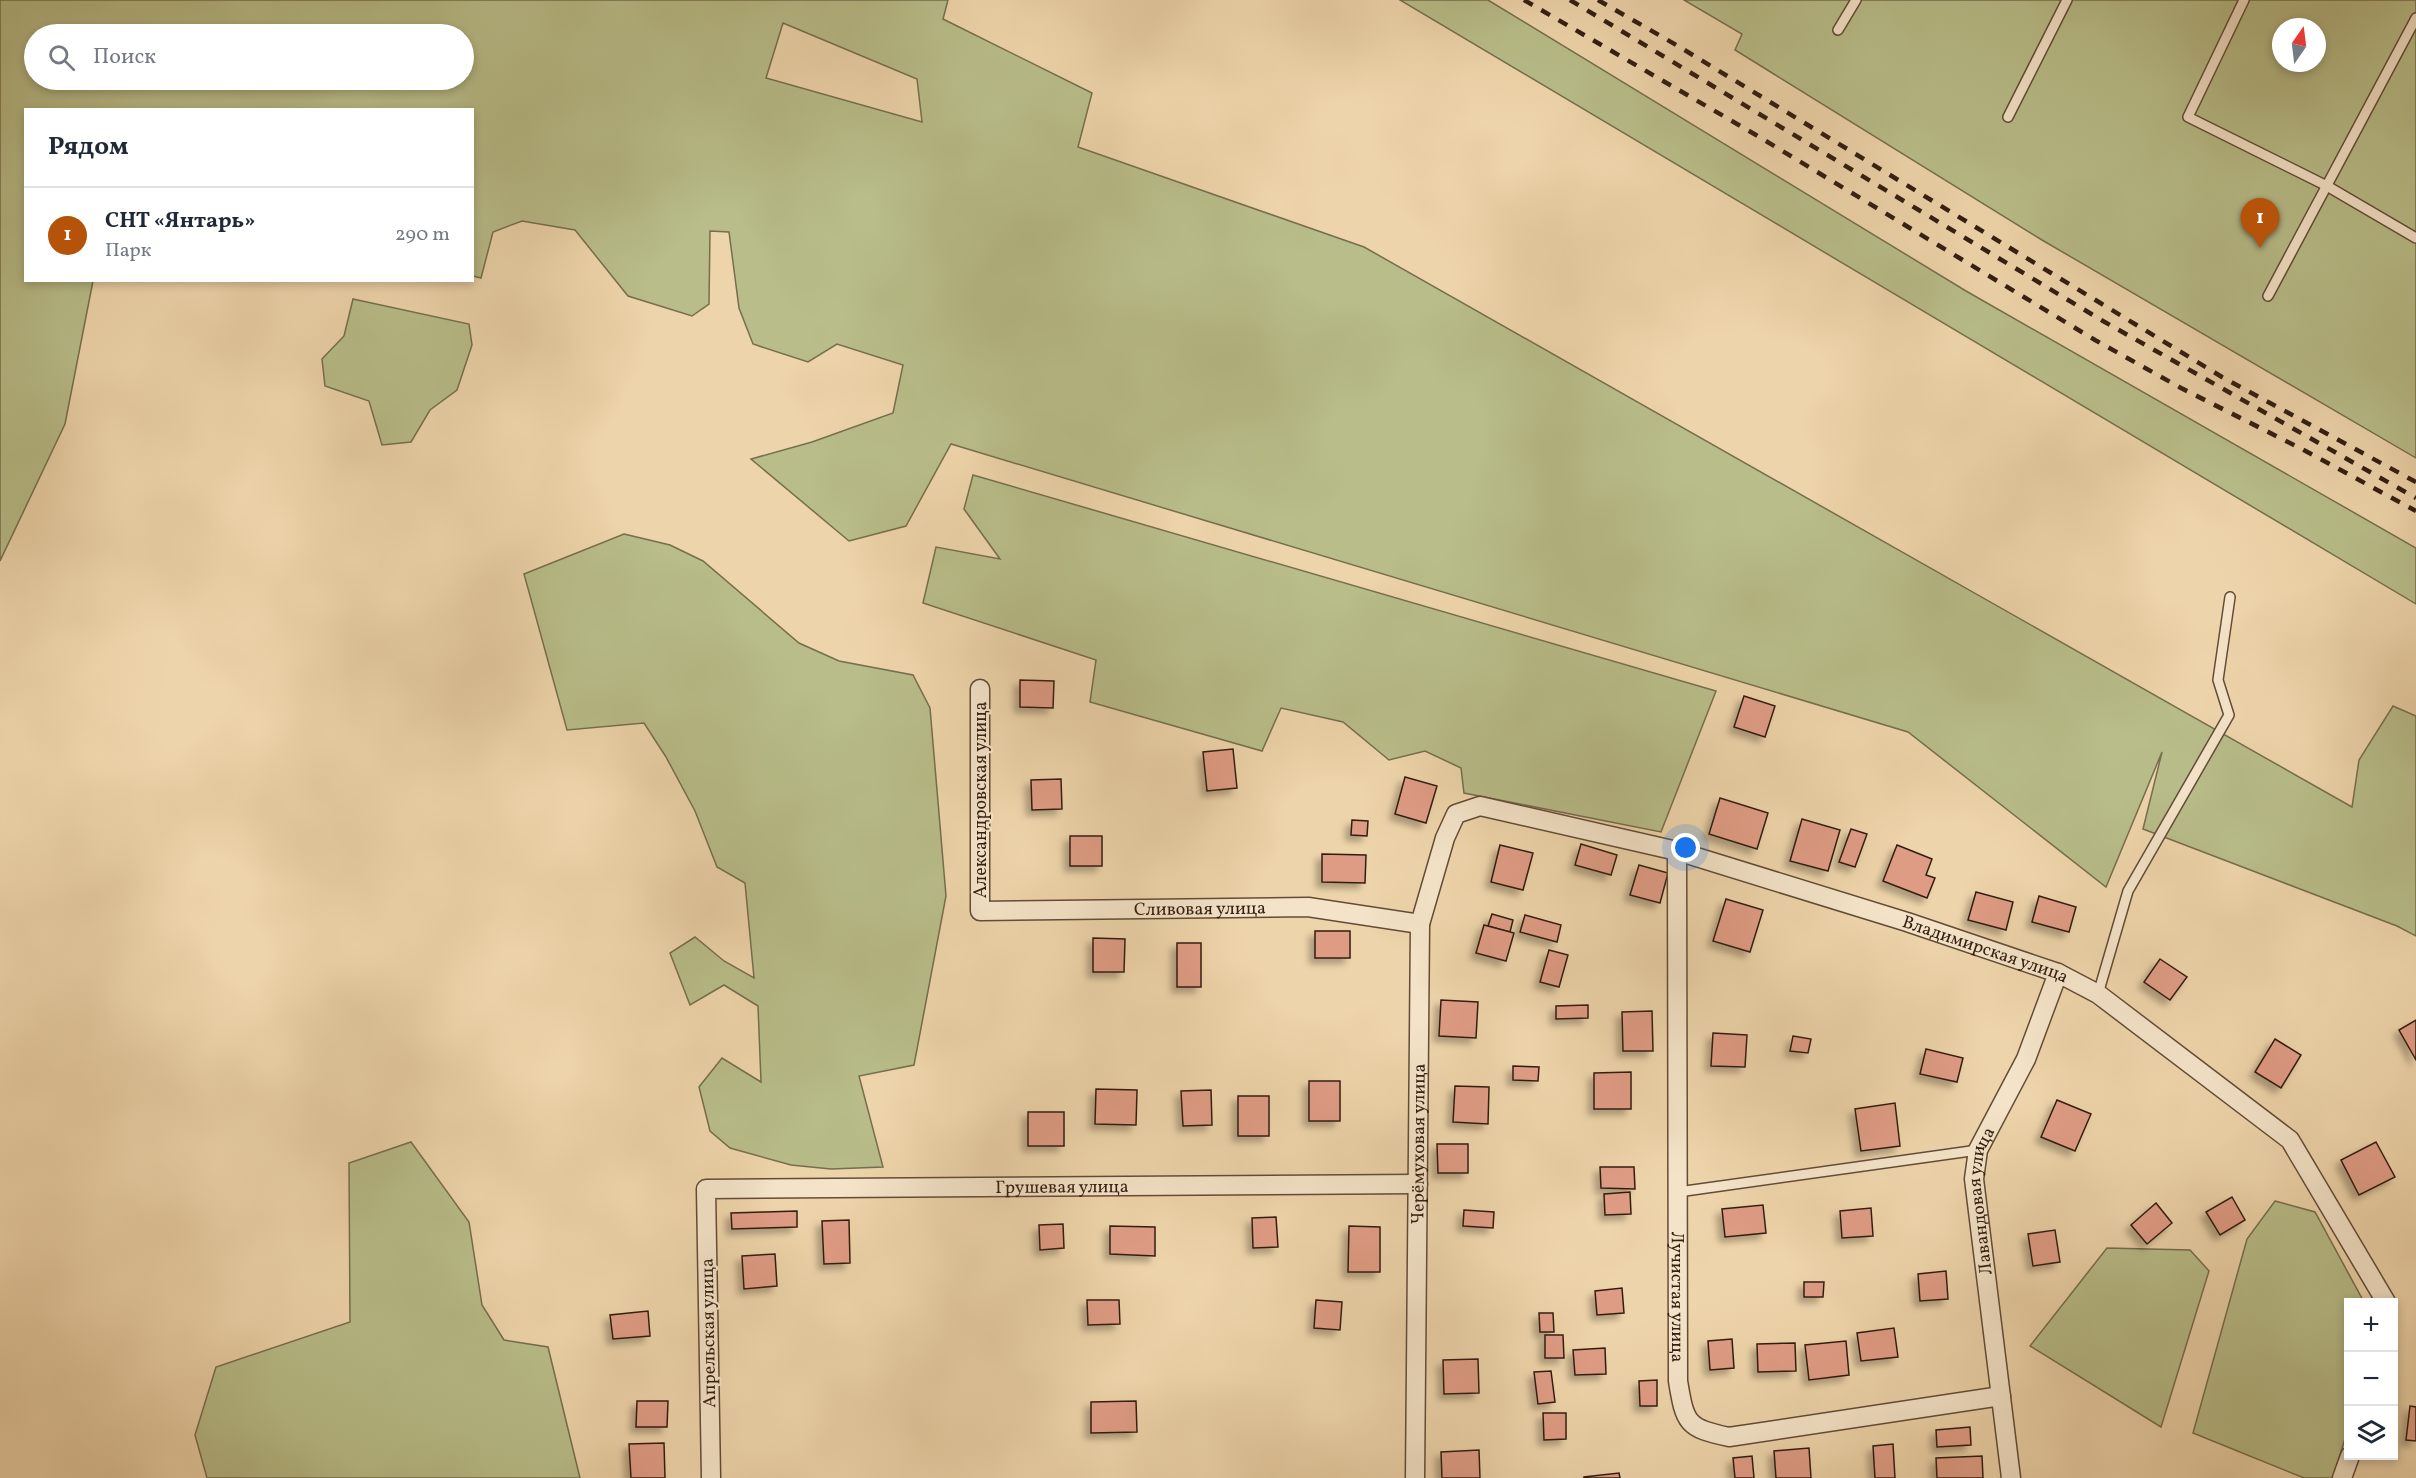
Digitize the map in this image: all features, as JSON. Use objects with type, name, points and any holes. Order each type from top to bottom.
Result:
[{"type":"street","name":"Александровская улица","points":[[980,689],[980,911]]},
{"type":"street","name":"Владимирская улица","points":[[1456,814],[1480,806],[1677,851],[1907,922],[2058,973],[2098,994],[2290,1140],[2384,1298]]},
{"type":"street","name":"Черёмуховая улица","points":[[1415,1478],[1420,924],[1444,838],[1456,814]]},
{"type":"street","name":"Лучистая улица","points":[[1677,851],[1678,1381],[1683,1411],[1698,1430],[1729,1437],[2001,1396]]},
{"type":"street","name":"Сливовая улица","points":[[980,911],[1308,907],[1420,924]]},
{"type":"street","name":"Лавандовая улица","points":[[2011,1478],[1974,1179],[1978,1150],[2026,1059],[2058,973]]},
{"type":"street","name":"Грушевая улица","points":[[706,1189],[1418,1184]]},
{"type":"street","name":"Апрельская улица","points":[[706,1189],[711,1478]]},
{"type":"street","points":[[2342,1478],[2348,1460]]},
{"type":"lane","points":[[1838,30],[1856,0]]},
{"type":"lane","points":[[2008,117],[2067,0]]},
{"type":"lane","points":[[2244,0],[2188,117],[2327,186],[2416,238]]},
{"type":"lane","points":[[2268,296],[2416,18]]},
{"type":"lane","points":[[2098,994],[2128,891],[2229,715],[2218,680],[2230,597]]},
{"type":"lane","points":[[1678,1192],[1978,1150]]},
{"type":"green space","points":[[0,0],[948,0],[943,19],[1092,93],[1078,147],[1364,247],[2352,807],[2359,760],[2393,706],[2416,716],[2416,936],[2397,926],[2143,829],[2162,752],[2106,887],[1908,732],[951,444],[906,526],[849,541],[751,459],[812,442],[893,413],[903,365],[837,344],[808,362],[753,344],[739,308],[729,232],[710,231],[709,304],[692,316],[628,296],[575,230],[522,221],[493,232],[481,278],[474,276],[474,108],[24,108],[24,282],[93,282],[65,424],[0,561]],"holes":[[[783,23],[917,79],[922,122],[766,78]]]},
{"type":"green space","points":[[1400,0],[1488,0],[1966,291],[2416,548],[2416,604]]},
{"type":"green space","points":[[1684,0],[2416,0],[2416,458],[2042,240],[1735,50],[1742,34]]},
{"type":"green space","points":[[353,299],[469,324],[472,345],[457,390],[430,410],[411,442],[382,445],[369,401],[325,386],[322,359],[344,336]]},
{"type":"green space","points":[[973,475],[1716,691],[1661,832],[1464,793],[1461,768],[1425,751],[1389,760],[1343,722],[1281,708],[1262,751],[1090,702],[1096,660],[923,603],[936,547],[1000,559],[964,509]]},
{"type":"green space","points":[[624,534],[670,545],[703,561],[799,643],[839,661],[913,675],[930,708],[946,896],[914,1065],[859,1076],[883,1167],[831,1169],[791,1165],[730,1148],[710,1131],[699,1087],[722,1058],[761,1082],[758,1006],[724,985],[690,1005],[670,953],[695,937],[724,961],[754,978],[745,883],[717,867],[695,811],[666,757],[644,723],[567,730],[524,574]]},
{"type":"green space","points":[[411,1142],[469,1222],[482,1305],[504,1340],[548,1347],[580,1478],[207,1478],[195,1435],[216,1367],[350,1322],[349,1163]]},
{"type":"green space","points":[[2275,1201],[2315,1212],[2362,1298],[2344,1298],[2344,1442],[2333,1478],[2304,1478],[2193,1433],[2247,1239]]},
{"type":"green space","points":[[2107,1248],[2190,1250],[2209,1271],[2161,1427],[2030,1346]]},
{"type":"building","points":[[1020,680],[1054,681],[1053,708],[1020,707]]},
{"type":"building","points":[[1744,696],[1775,706],[1765,737],[1734,727]]},
{"type":"building","points":[[1233,749],[1237,788],[1207,791],[1203,752]]},
{"type":"building","points":[[1405,777],[1437,786],[1426,823],[1395,814]]},
{"type":"building","points":[[1061,779],[1062,809],[1032,810],[1031,780]]},
{"type":"building","points":[[1720,798],[1768,813],[1757,849],[1709,834]]},
{"type":"building","points":[[1802,819],[1840,830],[1828,871],[1790,861]]},
{"type":"building","points":[[1352,820],[1368,821],[1367,836],[1351,835]]},
{"type":"building","points":[[1851,829],[1867,834],[1855,867],[1839,862]]},
{"type":"building","points":[[1070,836],[1102,836],[1102,866],[1070,866]]},
{"type":"building","points":[[1581,844],[1617,855],[1611,875],[1575,865]]},
{"type":"building","points":[[1500,845],[1533,853],[1523,890],[1491,882]]},
{"type":"building","points":[[1897,845],[1932,859],[1926,875],[1935,878],[1927,898],[1883,881]]},
{"type":"building","points":[[1322,854],[1366,855],[1365,883],[1322,882]]},
{"type":"building","points":[[1639,865],[1668,873],[1660,903],[1630,895]]},
{"type":"building","points":[[1976,892],[2013,902],[2006,930],[1968,920]]},
{"type":"building","points":[[2039,896],[2076,907],[2069,932],[2032,922]]},
{"type":"building","points":[[1726,899],[1763,910],[1750,952],[1713,941]]},
{"type":"building","points":[[1492,914],[1513,920],[1510,932],[1488,926]]},
{"type":"building","points":[[1525,915],[1561,925],[1557,942],[1520,932]]},
{"type":"building","points":[[1484,925],[1514,933],[1506,961],[1476,953]]},
{"type":"building","points":[[1315,931],[1350,931],[1350,958],[1315,958]]},
{"type":"building","points":[[1093,938],[1125,939],[1124,972],[1093,972]]},
{"type":"building","points":[[1177,943],[1201,943],[1201,987],[1177,987]]},
{"type":"building","points":[[1549,950],[1568,955],[1559,987],[1540,982]]},
{"type":"building","points":[[2160,959],[2187,977],[2170,1000],[2144,982]]},
{"type":"building","points":[[1441,1000],[1478,1002],[1476,1038],[1439,1036]]},
{"type":"building","points":[[1588,1005],[1588,1018],[1556,1019],[1556,1006]]},
{"type":"building","points":[[1652,1011],[1653,1051],[1623,1051],[1622,1012]]},
{"type":"building","points":[[2416,1020],[2416,1060],[2399,1030]]},
{"type":"building","points":[[1713,1033],[1747,1035],[1745,1067],[1711,1066]]},
{"type":"building","points":[[1793,1036],[1811,1039],[1808,1053],[1790,1051]]},
{"type":"building","points":[[2275,1039],[2301,1055],[2281,1088],[2255,1072]]},
{"type":"building","points":[[1926,1049],[1963,1058],[1957,1082],[1920,1074]]},
{"type":"building","points":[[1513,1066],[1539,1067],[1538,1081],[1513,1080]]},
{"type":"building","points":[[1631,1072],[1631,1109],[1594,1109],[1594,1073]]},
{"type":"building","points":[[1309,1081],[1340,1081],[1340,1121],[1309,1121]]},
{"type":"building","points":[[1455,1086],[1489,1087],[1488,1124],[1453,1122]]},
{"type":"building","points":[[1096,1089],[1137,1090],[1136,1125],[1095,1124]]},
{"type":"building","points":[[1211,1090],[1212,1125],[1183,1126],[1181,1091]]},
{"type":"building","points":[[1238,1096],[1269,1096],[1269,1136],[1238,1136]]},
{"type":"building","points":[[2057,1100],[2091,1114],[2075,1151],[2041,1137]]},
{"type":"building","points":[[1895,1103],[1900,1146],[1861,1151],[1855,1109]]},
{"type":"building","points":[[1028,1112],[1064,1112],[1064,1146],[1028,1146]]},
{"type":"building","points":[[2376,1142],[2395,1177],[2359,1195],[2341,1160]]},
{"type":"building","points":[[1437,1144],[1468,1144],[1468,1173],[1438,1173]]},
{"type":"building","points":[[1600,1167],[1634,1167],[1635,1189],[1601,1188]]},
{"type":"building","points":[[1630,1192],[1631,1214],[1605,1215],[1604,1194]]},
{"type":"building","points":[[2232,1197],[2245,1220],[2220,1235],[2206,1212]]},
{"type":"building","points":[[2156,1203],[2172,1223],[2147,1244],[2131,1225]]},
{"type":"building","points":[[1763,1205],[1766,1233],[1725,1237],[1722,1209]]},
{"type":"building","points":[[1871,1208],[1873,1236],[1842,1238],[1840,1211]]},
{"type":"building","points":[[1464,1210],[1494,1212],[1493,1228],[1463,1226]]},
{"type":"building","points":[[797,1211],[797,1227],[732,1229],[731,1213]]},
{"type":"building","points":[[1276,1217],[1278,1247],[1253,1248],[1252,1218]]},
{"type":"building","points":[[849,1220],[850,1263],[824,1264],[822,1221]]},
{"type":"building","points":[[1063,1224],[1064,1248],[1040,1250],[1039,1225]]},
{"type":"building","points":[[1110,1226],[1155,1227],[1155,1256],[1110,1254]]},
{"type":"building","points":[[1349,1226],[1380,1227],[1380,1272],[1348,1272]]},
{"type":"building","points":[[2055,1230],[2060,1262],[2033,1266],[2028,1234]]},
{"type":"building","points":[[775,1254],[777,1286],[744,1289],[742,1256]]},
{"type":"building","points":[[1946,1271],[1948,1299],[1920,1301],[1918,1274]]},
{"type":"building","points":[[1804,1282],[1824,1282],[1823,1297],[1804,1297]]},
{"type":"building","points":[[1622,1288],[1624,1313],[1597,1315],[1595,1291]]},
{"type":"building","points":[[1087,1300],[1119,1300],[1120,1324],[1088,1325]]},
{"type":"building","points":[[1316,1300],[1342,1302],[1340,1330],[1314,1328]]},
{"type":"building","points":[[648,1311],[650,1336],[613,1339],[610,1315]]},
{"type":"building","points":[[1539,1313],[1553,1313],[1554,1332],[1540,1332]]},
{"type":"building","points":[[1894,1328],[1898,1357],[1861,1361],[1857,1333]]},
{"type":"building","points":[[1545,1335],[1563,1335],[1564,1358],[1545,1358]]},
{"type":"building","points":[[1732,1339],[1734,1368],[1710,1370],[1708,1341]]},
{"type":"building","points":[[1846,1341],[1849,1375],[1809,1380],[1805,1345]]},
{"type":"building","points":[[1795,1343],[1796,1371],[1758,1372],[1757,1344]]},
{"type":"building","points":[[1605,1348],[1606,1374],[1575,1375],[1573,1350]]},
{"type":"building","points":[[1478,1359],[1479,1393],[1444,1394],[1443,1360]]},
{"type":"building","points":[[1551,1371],[1555,1402],[1538,1404],[1534,1372]]},
{"type":"building","points":[[1657,1380],[1657,1406],[1640,1406],[1639,1381]]},
{"type":"building","points":[[637,1401],[668,1401],[667,1427],[636,1427]]},
{"type":"building","points":[[1136,1401],[1137,1432],[1091,1433],[1091,1402]]},
{"type":"building","points":[[2410,1406],[2416,1407],[2416,1441],[2406,1440]]},
{"type":"building","points":[[1543,1413],[1566,1413],[1566,1439],[1544,1440]]},
{"type":"building","points":[[1970,1427],[1971,1445],[1937,1447],[1936,1430]]},
{"type":"building","points":[[664,1443],[665,1478],[631,1478],[629,1444]]},
{"type":"building","points":[[1893,1444],[1895,1478],[1875,1478],[1873,1446]]},
{"type":"building","points":[[1809,1448],[1811,1478],[1776,1478],[1774,1451]]},
{"type":"building","points":[[1479,1450],[1480,1478],[1442,1478],[1441,1452]]},
{"type":"building","points":[[1752,1456],[1754,1478],[1735,1478],[1733,1458]]},
{"type":"building","points":[[1982,1456],[1983,1478],[1937,1478],[1936,1458]]},
{"type":"building","points":[[1619,1473],[1620,1478],[1584,1478],[1584,1477]]},
{"type":"railway","points":[[1524,0],[1756,135],[2095,340],[2181,388],[2302,449],[2416,511]]},
{"type":"railway","points":[[1570,0],[2103,321],[2416,498]]},
{"type":"railway","points":[[1598,0],[1678,46],[2222,377],[2416,482]]},
{"type":"place","name":"СНТ «Янтарь»","points":[[2260,248]]}]
